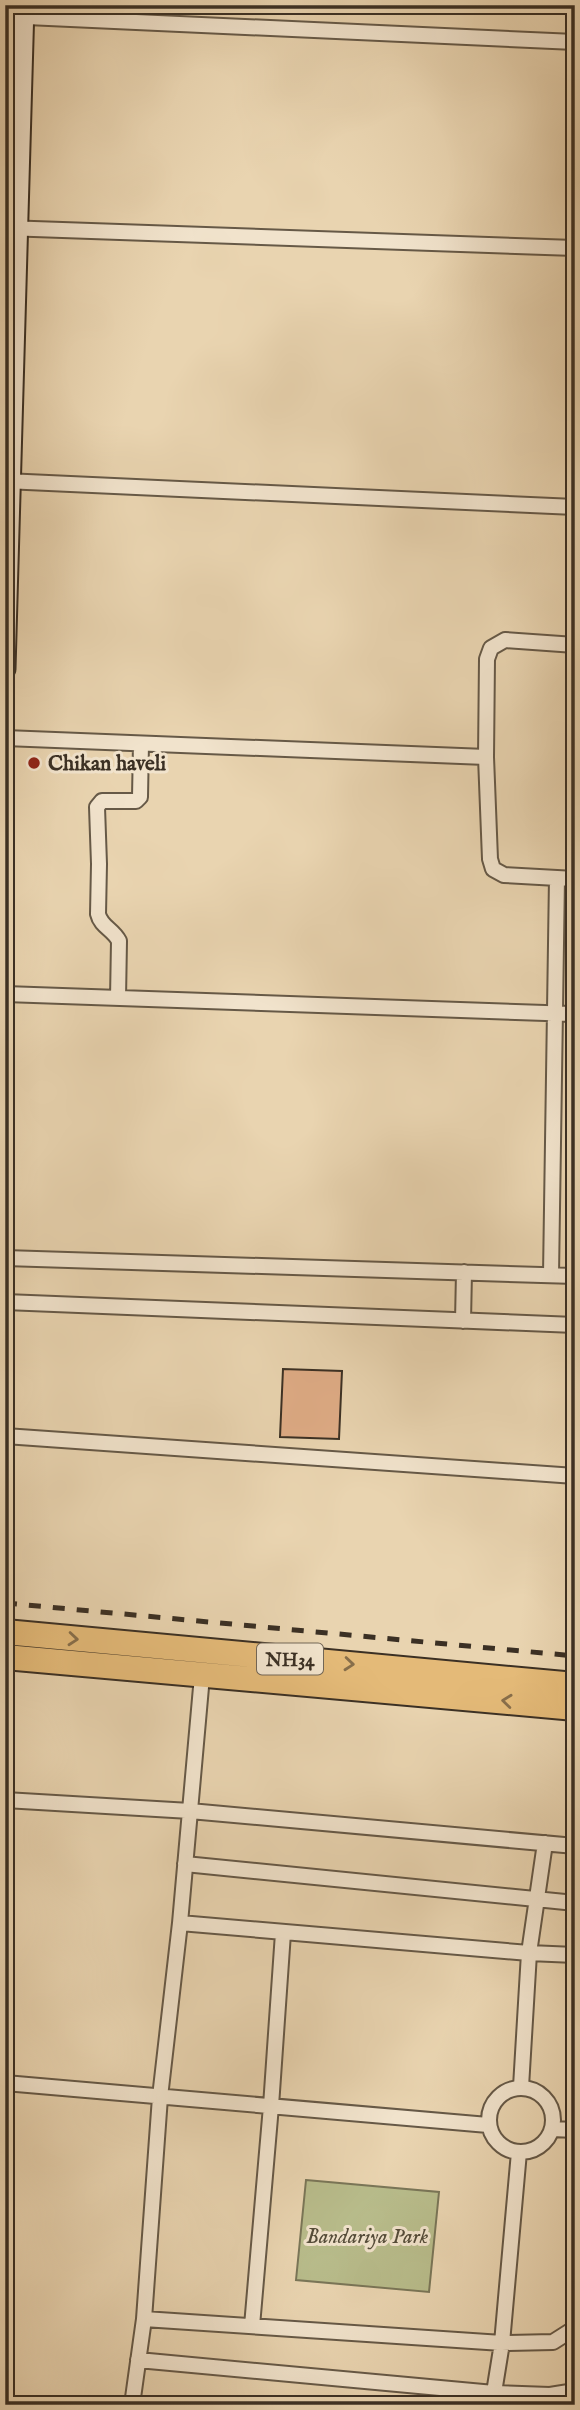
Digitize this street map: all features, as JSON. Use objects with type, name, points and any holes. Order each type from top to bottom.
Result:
[{"type":"highway","name":"NH34","points":[[5,1632],[445,1684],[575,1708]]},
{"type":"highway","name":"NH34","points":[[5,1657],[202,1676],[445,1684],[575,1685]]},
{"type":"street","points":[[5,669],[18,13],[575,42]]},
{"type":"street","points":[[12,229],[575,248]]},
{"type":"street","points":[[8,481],[575,507]]},
{"type":"street","points":[[575,645],[505,640],[491,648],[487,659],[486,757],[491,865],[497,873],[504,875],[575,879]]},
{"type":"street","points":[[5,738],[486,757]]},
{"type":"street","points":[[118,998],[119,941],[99,921],[97,914],[97,807],[102,801],[136,801],[140,797],[141,744]]},
{"type":"street","points":[[551,1275],[557,878]]},
{"type":"street","points":[[5,994],[575,1014]]},
{"type":"street","points":[[5,1258],[575,1276]]},
{"type":"street","points":[[463,1321],[464,1272]]},
{"type":"street","points":[[5,1303],[575,1325]]},
{"type":"street","points":[[5,1436],[575,1476]]},
{"type":"street","points":[[132,2405],[144,2319],[160,2097],[180,1923],[202,1676]]},
{"type":"street","points":[[5,1800],[190,1811],[575,1846]]},
{"type":"street","points":[[521,2087],[528,1953],[545,1843]]},
{"type":"street","points":[[185,1864],[575,1903]]},
{"type":"street","points":[[180,1923],[575,1955]]},
{"type":"street","points":[[252,2326],[283,1933]]},
{"type":"street","points":[[5,2083],[488,2125]]},
{"type":"street","points":[[521,2087],[536,2091],[547,2101],[553,2114],[552,2129],[544,2141],[533,2150],[519,2152],[499,2144],[488,2125],[491,2106],[503,2092],[521,2087]]},
{"type":"street","points":[[552,2129],[575,2130]]},
{"type":"street","points":[[493,2399],[502,2343],[519,2152]]},
{"type":"street","points":[[144,2319],[502,2343],[553,2342],[575,2328]]},
{"type":"street","points":[[138,2360],[493,2399],[575,2391]]},
{"type":"green space","name":"Bandariya Park","points":[[306,2180],[439,2192],[429,2292],[296,2280]]},
{"type":"building","points":[[283,1369],[342,1371],[339,1439],[280,1437]]},
{"type":"railway","points":[[5,1603],[575,1656]]},
{"type":"place","name":"Chikan haveli","points":[[34,763]]}]
